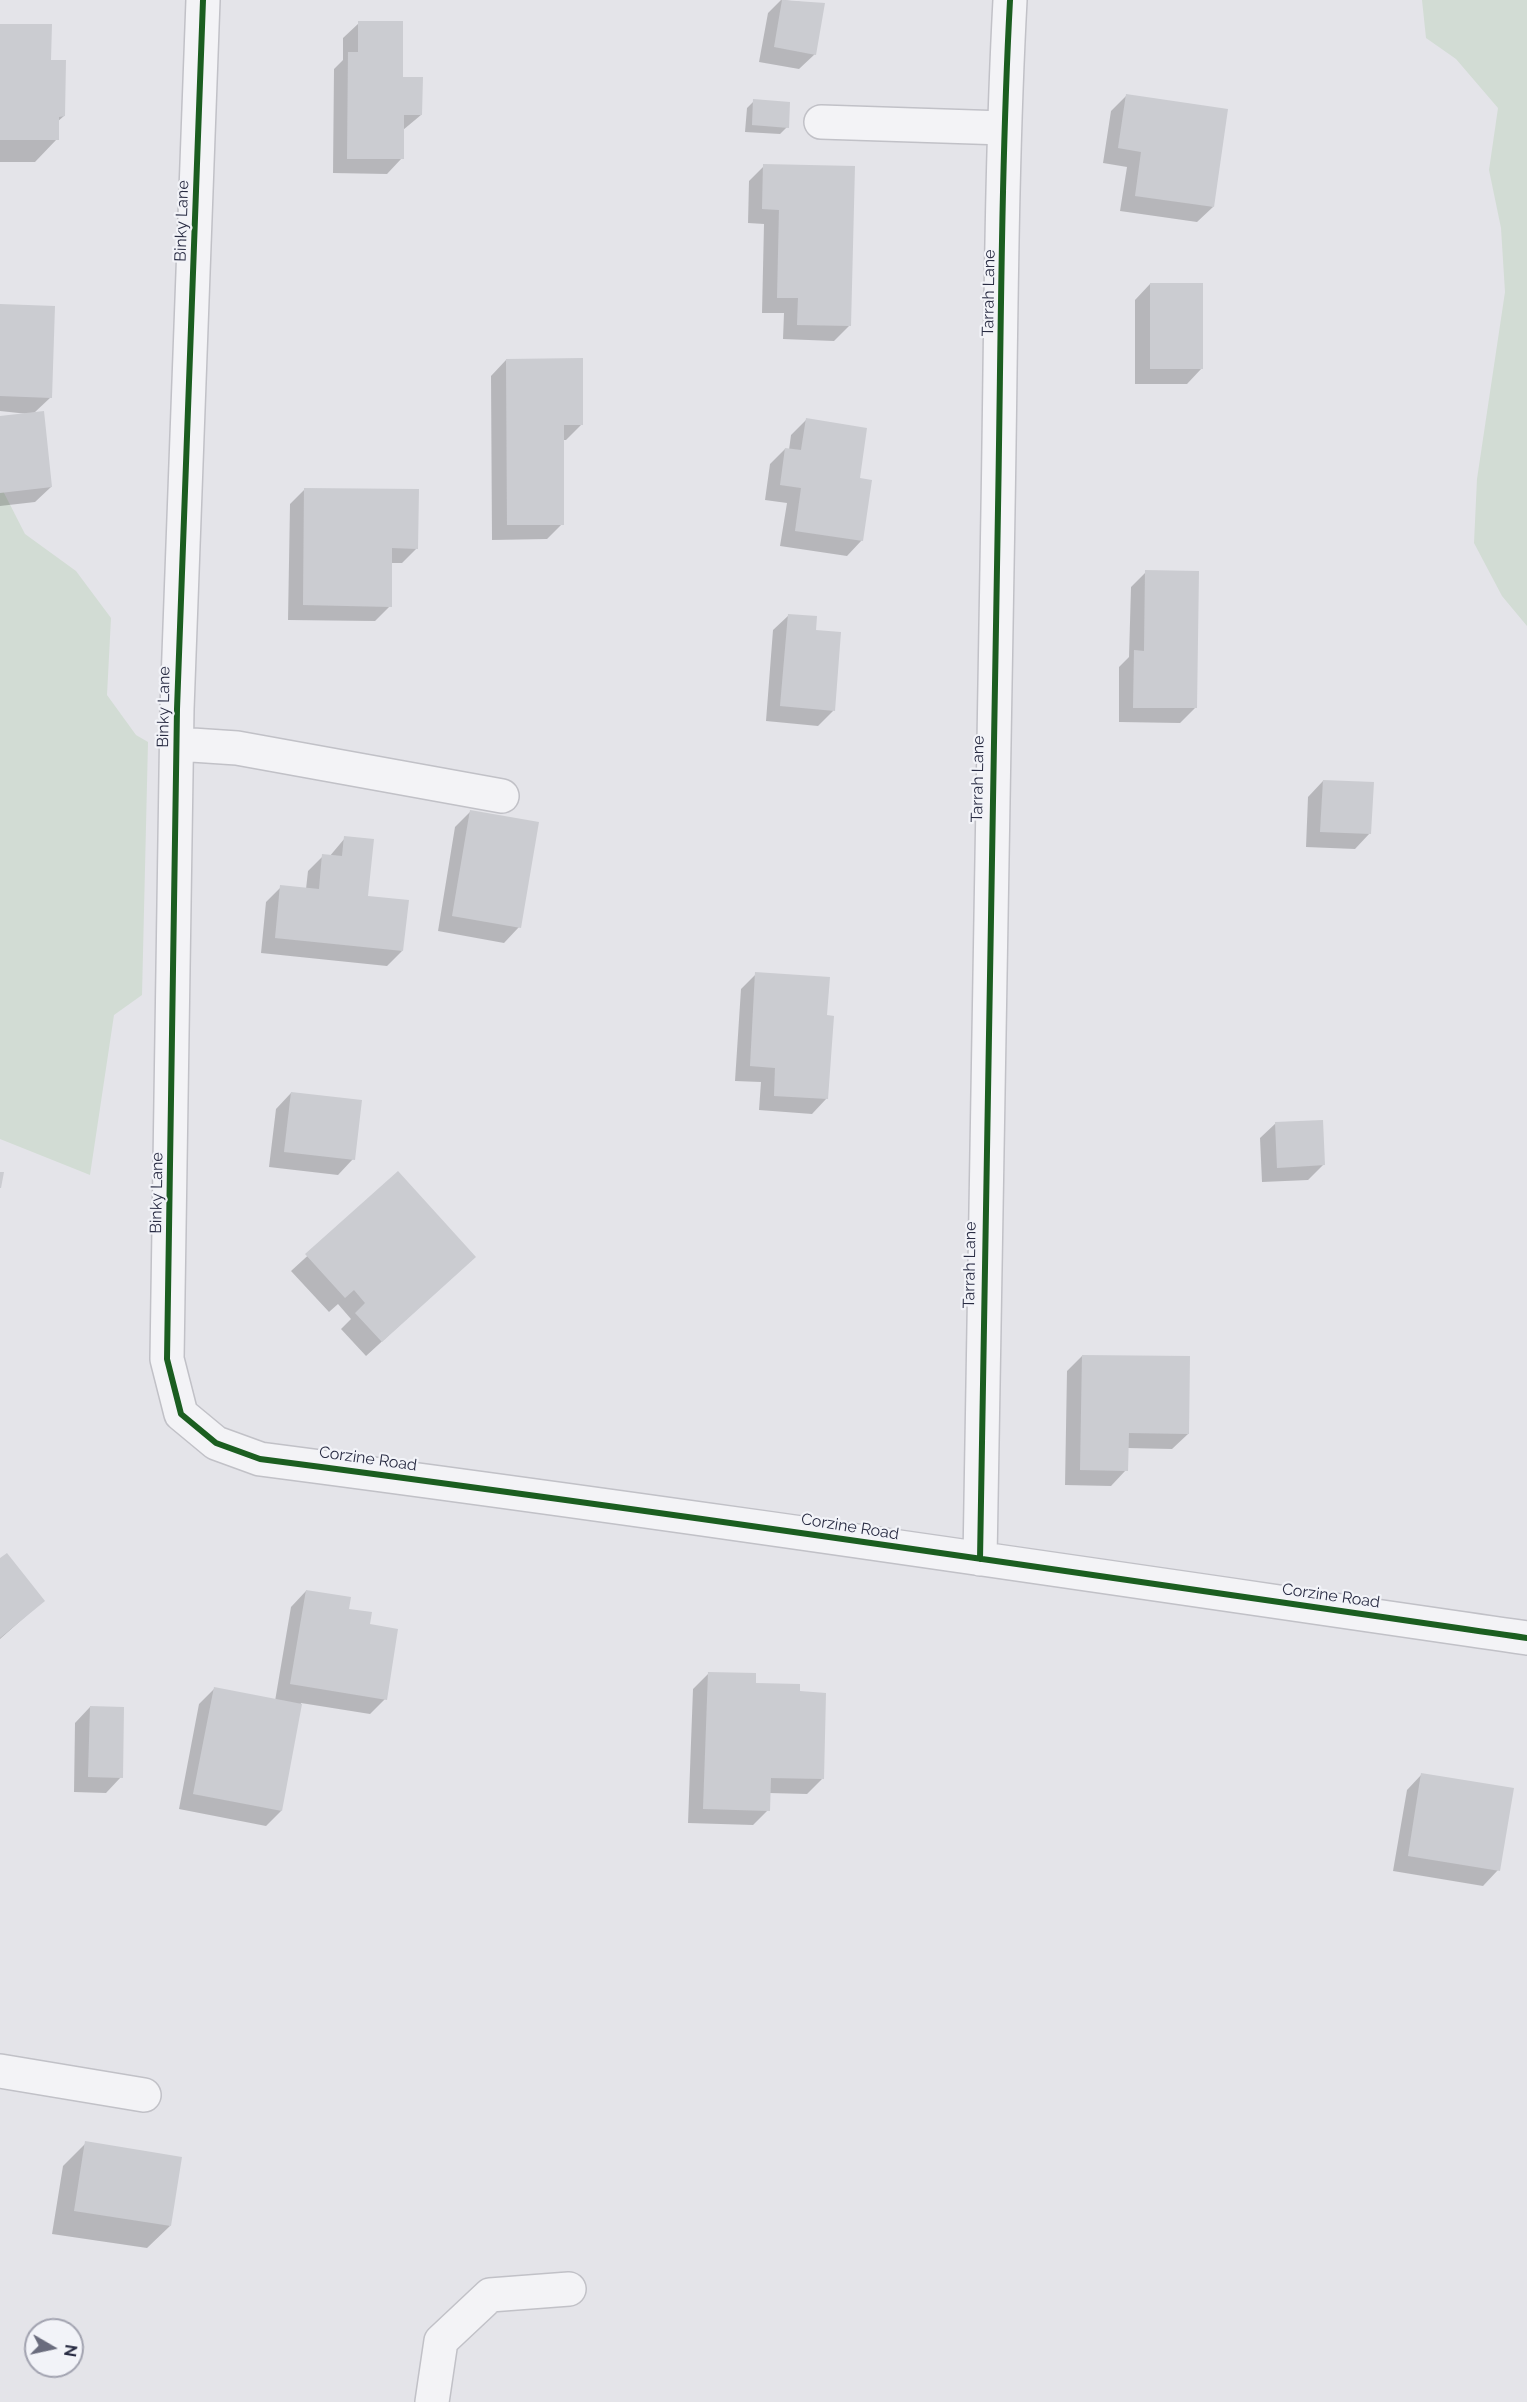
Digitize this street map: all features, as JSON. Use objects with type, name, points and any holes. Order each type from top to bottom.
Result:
[{"type":"street","name":"Binky Lane","points":[[181,1414],[168,1359],[177,744],[203,0]]},
{"type":"street","name":"Tarrah Lane","points":[[980,1559],[987,995],[1004,128],[1010,0]]},
{"type":"street","points":[[821,122],[1004,128]]},
{"type":"street","points":[[177,744],[237,748],[502,796]]},
{"type":"street","name":"Corzine Road","points":[[181,1414],[216,1443],[260,1459],[719,1520],[1527,1638]]},
{"type":"street","points":[[0,2071],[144,2095]]},
{"type":"street","points":[[432,2402],[441,2341],[490,2295],[569,2289]]},
{"type":"shaded area","points":[[1422,0],[1527,0],[1527,626],[1502,596],[1474,543],[1477,479],[1505,292],[1501,228],[1489,170],[1498,108],[1456,59],[1426,38]]},
{"type":"shaded area","points":[[0,485],[25,534],[76,571],[111,618],[107,695],[136,735],[148,742],[142,995],[114,1015],[90,1175],[0,1139]]},
{"type":"building","points":[[782,0],[825,3],[816,55],[774,47]]},
{"type":"building","points":[[358,21],[403,21],[403,77],[423,77],[422,115],[404,115],[404,159],[347,159],[348,52],[358,52]]},
{"type":"building","points":[[0,24],[52,24],[51,60],[66,60],[65,116],[59,117],[59,140],[0,140]]},
{"type":"building","points":[[1126,94],[1228,109],[1214,207],[1135,196],[1141,152],[1118,148]]},
{"type":"building","points":[[753,99],[790,102],[789,128],[752,125]]},
{"type":"building","points":[[763,164],[855,166],[851,326],[797,325],[798,298],[777,298],[779,210],[762,209]]},
{"type":"building","points":[[1150,283],[1203,283],[1203,369],[1150,369]]},
{"type":"building","points":[[0,304],[55,306],[52,398],[0,396]]},
{"type":"building","points":[[583,358],[583,425],[564,425],[564,525],[507,525],[506,359]]},
{"type":"building","points":[[44,411],[52,487],[0,493],[0,416]]},
{"type":"building","points":[[806,418],[867,428],[860,478],[872,480],[863,541],[795,531],[801,488],[780,485],[785,448],[801,450]]},
{"type":"building","points":[[304,488],[419,489],[418,549],[392,548],[392,607],[303,605]]},
{"type":"building","points":[[1145,570],[1199,571],[1197,708],[1133,708],[1134,650],[1144,651]]},
{"type":"building","points":[[788,614],[817,616],[816,630],[841,632],[835,711],[780,706]]},
{"type":"building","points":[[1323,780],[1374,782],[1371,834],[1320,832]]},
{"type":"building","points":[[470,810],[539,822],[521,928],[452,916]]},
{"type":"building","points":[[344,836],[374,839],[368,896],[409,900],[403,951],[275,938],[280,885],[319,889],[322,854],[342,856]]},
{"type":"building","points":[[755,972],[830,977],[827,1015],[834,1016],[828,1099],[774,1096],[775,1068],[750,1066]]},
{"type":"building","points":[[291,1092],[362,1100],[355,1160],[284,1152]]},
{"type":"building","points":[[1323,1120],[1325,1165],[1277,1168],[1275,1122]]},
{"type":"building","points":[[398,1171],[476,1257],[382,1342],[355,1313],[365,1303],[354,1290],[345,1298],[305,1254]]},
{"type":"building","points":[[0,1172],[4,1172],[1,1188],[0,1188]]},
{"type":"building","points":[[1082,1355],[1190,1356],[1189,1434],[1129,1433],[1128,1471],[1080,1470]]},
{"type":"building","points":[[7,1553],[45,1601],[0,1638],[0,1558]]},
{"type":"building","points":[[306,1590],[351,1597],[349,1609],[372,1612],[370,1624],[398,1629],[387,1700],[290,1684]]},
{"type":"building","points":[[708,1672],[756,1673],[756,1683],[800,1684],[800,1691],[826,1693],[824,1779],[771,1778],[770,1811],[703,1809]]},
{"type":"building","points":[[214,1687],[302,1704],[282,1811],[193,1794]]},
{"type":"building","points":[[90,1706],[124,1707],[123,1778],[88,1777]]},
{"type":"building","points":[[1421,1773],[1514,1788],[1500,1871],[1408,1856]]},
{"type":"building","points":[[85,2141],[182,2157],[171,2226],[74,2211]]},
{"type":"cycle path","points":[[203,0],[177,709],[167,1359],[181,1414],[216,1443],[260,1459],[736,1524],[1527,1638]]},
{"type":"cycle path","points":[[980,1559],[1002,254],[1010,0]]}]
